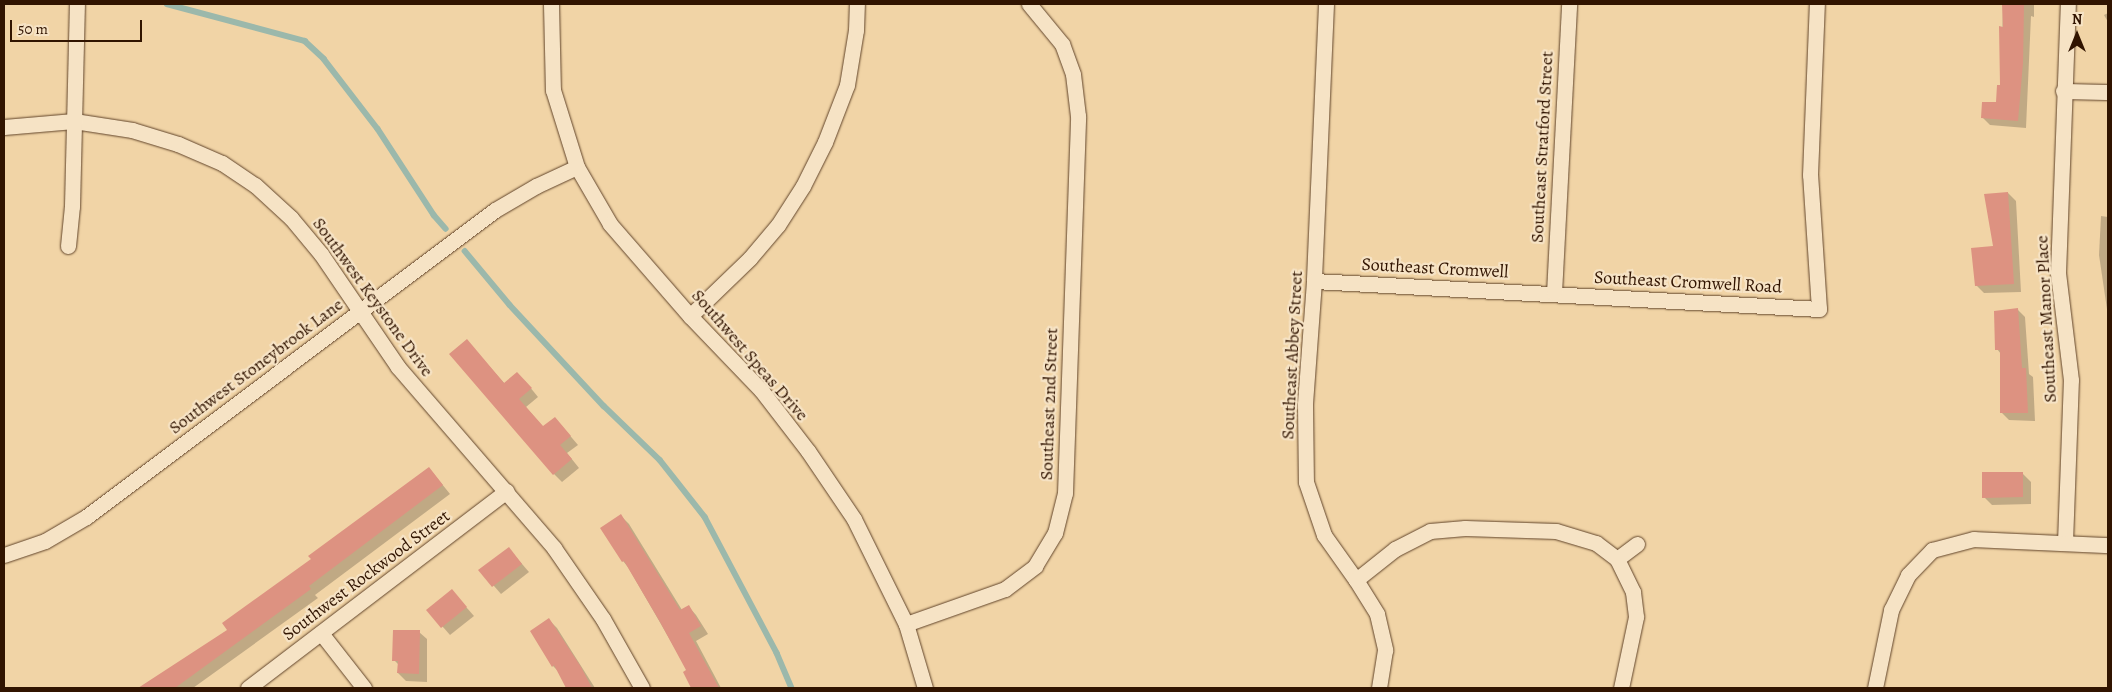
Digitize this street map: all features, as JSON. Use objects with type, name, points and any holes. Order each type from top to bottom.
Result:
[{"type":"street","points":[[68,246],[72,206],[77,4]]},
{"type":"street","name":"Southwest Speas Drive","points":[[551,4],[553,90],[577,166],[610,224],[690,316],[761,390],[808,451],[854,519],[906,624],[925,688]]},
{"type":"street","points":[[690,316],[750,258],[778,225],[803,186],[825,142],[847,85],[856,30],[856,4]]},
{"type":"street","name":"Southeast 2nd Street","points":[[906,624],[1005,589],[1035,566],[1055,533],[1065,493],[1078,116],[1073,74],[1062,44],[1029,4]]},
{"type":"street","name":"Southeast Abbey Street","points":[[1326,4],[1314,281],[1305,405],[1306,482],[1324,535],[1356,580],[1377,614],[1385,650],[1379,688]]},
{"type":"street","name":"Southeast Stratford Street","points":[[1554,293],[1569,4]]},
{"type":"street","name":"Southeast Cromwell Road","points":[[1554,293],[1819,309],[1810,175],[1817,4]]},
{"type":"street","name":"Southeast Manor Place","points":[[2065,542],[2071,380],[2058,273],[2063,91],[2068,4]]},
{"type":"street","points":[[2063,91],[2108,92]]},
{"type":"street","name":"Southwest Keystone Drive","points":[[4,127],[74,121],[132,130],[178,144],[222,163],[255,185],[291,218],[321,254],[398,367],[508,491],[554,548],[604,619],[642,688]]},
{"type":"street","name":"Southwest Stoneybrook Lane","points":[[4,555],[45,541],[86,517],[495,210],[536,186],[577,166]]},
{"type":"street","name":"Southeast Cromwell","points":[[1314,281],[1554,293]]},
{"type":"street","name":"Southwest Rockwood Street","points":[[248,688],[508,491]]},
{"type":"street","points":[[1356,580],[1395,550],[1430,531],[1465,528],[1556,532],[1596,543],[1617,559],[1633,592],[1636,617],[1621,688]]},
{"type":"street","points":[[1875,688],[1891,610],[1908,574],[1932,550],[1974,539],[2108,545]]},
{"type":"street","points":[[1617,559],[1637,544]]},
{"type":"street","points":[[321,633],[364,688]]},
{"type":"building","points":[[2002,4],[2024,4],[2023,63],[2018,121],[1981,118],[1982,102],[1996,102],[1997,85],[2000,85],[1999,26],[2003,27]]},
{"type":"building","points":[[2008,192],[2014,284],[1975,286],[1971,248],[1993,246],[1984,194]]},
{"type":"building","points":[[2018,308],[2022,368],[2026,368],[2028,413],[2000,413],[2000,350],[1995,350],[1994,311]]},
{"type":"building","points":[[467,339],[504,383],[517,372],[532,388],[519,399],[543,426],[555,417],[571,436],[560,445],[572,459],[553,475],[449,354]]},
{"type":"building","points":[[429,467],[443,485],[309,586],[311,589],[175,688],[138,688],[227,630],[222,623],[311,559],[308,556]]},
{"type":"building","points":[[1982,472],[2023,472],[2023,497],[1982,498]]},
{"type":"building","points":[[621,514],[680,610],[689,605],[701,626],[689,633],[719,688],[691,688],[683,672],[686,670],[660,622],[624,561],[622,562],[600,528]]},
{"type":"building","points":[[509,547],[522,564],[492,587],[478,570]]},
{"type":"building","points":[[452,589],[467,607],[441,628],[426,610]]},
{"type":"building","points":[[549,618],[581,667],[592,688],[566,688],[554,665],[552,667],[530,631]]},
{"type":"building","points":[[393,630],[420,630],[419,674],[397,673],[398,661],[392,661]]},
{"type":"waterway","points":[[167,4],[305,41],[324,59],[378,129],[434,215],[446,229]]},
{"type":"waterway","points":[[465,251],[510,305],[604,406],[660,460],[705,517],[777,653],[792,688]]}]
